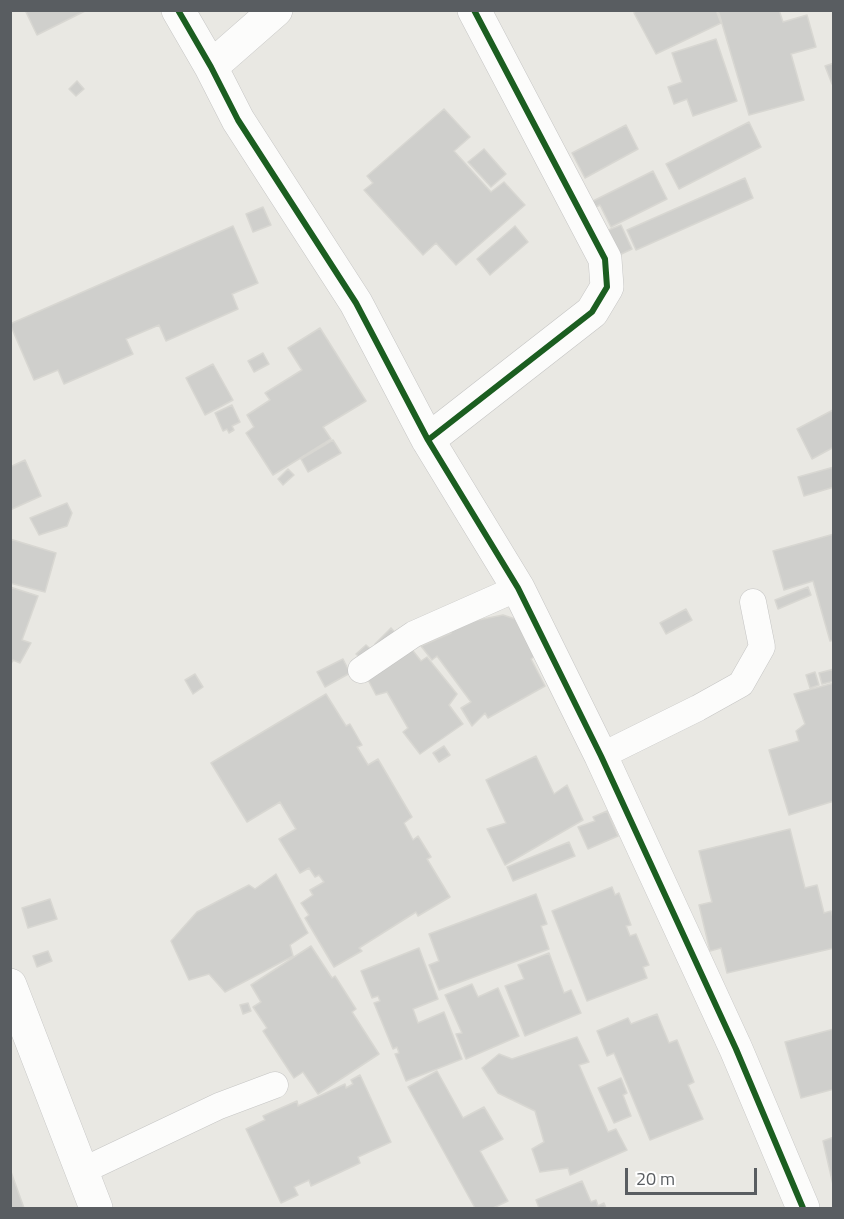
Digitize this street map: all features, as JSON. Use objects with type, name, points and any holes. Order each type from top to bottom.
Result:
[{"type":"street","points":[[178,10],[238,120],[356,303],[428,441],[518,588],[601,756],[736,1049],[803,1209]]},
{"type":"street","points":[[211,67],[276,10]]},
{"type":"street","points":[[428,441],[592,312],[607,287],[605,259],[474,10]]},
{"type":"street","points":[[10,985],[96,1209]]},
{"type":"lane","points":[[361,670],[414,634],[518,588]]},
{"type":"lane","points":[[601,756],[741,684],[762,647],[753,602]]},
{"type":"lane","points":[[82,1171],[219,1106],[275,1085]]},
{"type":"building","points":[[25,10],[87,10],[37,35]]},
{"type":"building","points":[[636,10],[716,10],[721,23],[656,54],[634,13]]},
{"type":"building","points":[[718,10],[779,10],[783,22],[807,15],[816,47],[791,54],[804,100],[749,115]]},
{"type":"building","points":[[716,39],[737,101],[693,116],[687,99],[674,104],[668,87],[682,82],[672,53]]},
{"type":"building","points":[[834,63],[834,83],[832,84],[825,66]]},
{"type":"building","points":[[77,81],[84,89],[76,96],[69,89]]},
{"type":"building","points":[[444,109],[470,137],[454,151],[491,192],[504,182],[525,205],[456,265],[436,243],[423,255],[364,190],[373,183],[367,176]]},
{"type":"building","points":[[749,122],[761,147],[679,189],[666,164]]},
{"type":"building","points":[[626,125],[638,149],[585,178],[572,153]]},
{"type":"building","points":[[484,149],[506,174],[491,187],[468,162]]},
{"type":"building","points":[[653,171],[667,199],[611,227],[600,205],[594,208],[591,202]]},
{"type":"building","points":[[745,178],[753,198],[636,250],[627,230]]},
{"type":"building","points":[[263,207],[271,225],[253,232],[246,214]]},
{"type":"building","points":[[621,225],[632,249],[617,256],[606,231]]},
{"type":"building","points":[[233,226],[258,283],[232,294],[238,309],[166,341],[159,325],[126,339],[133,354],[64,384],[58,370],[34,380],[10,324]]},
{"type":"building","points":[[515,226],[528,242],[490,275],[477,259]]},
{"type":"building","points":[[320,328],[366,401],[323,427],[331,439],[273,475],[246,433],[254,427],[247,415],[270,400],[265,393],[302,370],[288,348]]},
{"type":"building","points":[[263,353],[269,364],[254,372],[248,361]]},
{"type":"building","points":[[213,364],[233,400],[205,415],[186,378]]},
{"type":"building","points":[[232,405],[240,422],[232,426],[234,430],[229,433],[227,429],[223,431],[215,413]]},
{"type":"building","points":[[833,410],[834,447],[812,459],[797,429]]},
{"type":"building","points":[[333,440],[341,453],[308,472],[301,459]]},
{"type":"building","points":[[25,460],[41,496],[10,510],[10,467]]},
{"type":"building","points":[[834,467],[834,487],[804,496],[798,477]]},
{"type":"building","points":[[288,469],[294,475],[283,485],[278,479]]},
{"type":"building","points":[[67,503],[72,513],[67,526],[39,535],[30,518]]},
{"type":"building","points":[[834,534],[834,640],[830,641],[813,581],[784,590],[773,551]]},
{"type":"building","points":[[10,539],[56,553],[45,592],[10,583]]},
{"type":"building","points":[[10,587],[38,596],[22,640],[31,643],[20,663],[13,660],[10,666]]},
{"type":"building","points":[[808,587],[811,595],[778,609],[775,600]]},
{"type":"building","points":[[686,609],[692,620],[666,634],[660,623]]},
{"type":"building","points":[[503,615],[515,619],[535,656],[531,659],[545,686],[488,718],[485,713],[472,726],[461,708],[471,702],[437,656],[432,660],[421,646],[451,633],[449,626]]},
{"type":"building","points":[[391,628],[400,638],[384,653],[375,644]]},
{"type":"building","points":[[366,645],[374,652],[365,662],[356,654]]},
{"type":"building","points":[[410,647],[421,661],[427,657],[457,694],[449,705],[463,724],[420,754],[403,732],[408,728],[387,692],[376,695],[365,674]]},
{"type":"building","points":[[343,659],[350,673],[325,687],[317,672]]},
{"type":"building","points":[[834,669],[834,681],[822,684],[819,673]]},
{"type":"building","points":[[815,672],[819,685],[810,688],[806,675]]},
{"type":"building","points":[[195,674],[203,687],[193,694],[185,680]]},
{"type":"building","points":[[834,683],[834,801],[789,815],[769,750],[799,741],[796,731],[805,724],[794,694]]},
{"type":"building","points":[[326,694],[346,726],[350,724],[362,745],[357,747],[368,765],[378,759],[412,817],[404,823],[413,840],[418,836],[431,857],[427,859],[450,897],[418,916],[416,912],[359,948],[362,951],[334,967],[305,918],[309,915],[301,903],[313,895],[310,890],[324,882],[319,875],[315,877],[309,868],[300,873],[279,839],[296,829],[280,802],[247,822],[211,763]]},
{"type":"building","points":[[444,746],[450,755],[439,762],[433,753]]},
{"type":"building","points":[[536,756],[554,794],[567,785],[583,820],[505,865],[487,829],[506,823],[486,780]]},
{"type":"building","points":[[607,811],[618,836],[588,849],[578,827],[595,821],[593,817]]},
{"type":"building","points":[[790,829],[805,888],[817,885],[824,913],[831,911],[834,920],[834,948],[727,973],[721,948],[710,951],[699,905],[712,902],[699,851]]},
{"type":"building","points":[[569,842],[575,856],[513,881],[507,867]]},
{"type":"building","points":[[276,874],[308,933],[290,945],[293,956],[225,992],[209,974],[189,980],[171,941],[197,912],[249,885],[255,889]]},
{"type":"building","points":[[612,887],[615,895],[619,893],[631,925],[626,926],[630,936],[636,934],[649,965],[643,967],[647,978],[587,1001],[552,911]]},
{"type":"building","points":[[536,894],[547,924],[541,926],[549,949],[439,990],[429,965],[439,961],[429,934]]},
{"type":"building","points":[[50,899],[57,919],[28,928],[22,908]]},
{"type":"building","points":[[311,946],[332,978],[335,976],[356,1009],[352,1012],[379,1054],[318,1094],[303,1072],[294,1078],[263,1031],[267,1028],[253,1007],[261,1002],[251,985]]},
{"type":"building","points":[[419,948],[438,999],[413,1009],[418,1023],[444,1012],[462,1059],[406,1081],[395,1054],[399,1053],[397,1047],[393,1049],[374,1003],[380,1001],[378,996],[372,998],[361,971]]},
{"type":"building","points":[[48,951],[52,961],[37,967],[33,956]]},
{"type":"building","points":[[549,953],[564,993],[571,990],[581,1013],[525,1036],[505,986],[524,979],[518,965]]},
{"type":"building","points":[[472,984],[478,997],[498,988],[519,1036],[466,1059],[456,1034],[462,1033],[445,995]]},
{"type":"building","points":[[248,1003],[251,1011],[243,1014],[240,1005]]},
{"type":"building","points":[[657,1014],[669,1043],[677,1040],[694,1082],[688,1085],[703,1119],[650,1140],[614,1053],[607,1056],[597,1031],[628,1018],[631,1024]]},
{"type":"building","points":[[834,1029],[834,1089],[801,1098],[785,1042]]},
{"type":"building","points":[[577,1037],[589,1062],[579,1065],[608,1132],[616,1129],[627,1150],[570,1175],[568,1168],[540,1172],[532,1149],[544,1142],[535,1111],[498,1093],[482,1068],[499,1054],[512,1059]]},
{"type":"building","points":[[437,1071],[463,1118],[484,1107],[503,1139],[480,1151],[508,1201],[493,1208],[475,1208],[408,1087]]},
{"type":"building","points":[[360,1075],[391,1142],[358,1157],[360,1163],[311,1186],[309,1180],[294,1187],[298,1195],[281,1203],[246,1129],[265,1120],[263,1116],[297,1101],[298,1106],[345,1084],[346,1088],[353,1084],[351,1080]]},
{"type":"building","points":[[621,1078],[627,1093],[623,1095],[631,1116],[614,1123],[598,1088]]},
{"type":"building","points":[[834,1137],[834,1189],[823,1141]]},
{"type":"building","points":[[10,1169],[24,1208],[10,1208]]},
{"type":"building","points":[[582,1181],[591,1202],[596,1200],[598,1206],[604,1203],[606,1208],[539,1208],[536,1200]]},
{"type":"cycle path","points":[[178,10],[238,120],[356,303],[428,440],[518,588],[601,756],[736,1049],[803,1208]]},
{"type":"cycle path","points":[[428,440],[592,312],[607,287],[605,259],[474,10]]}]
